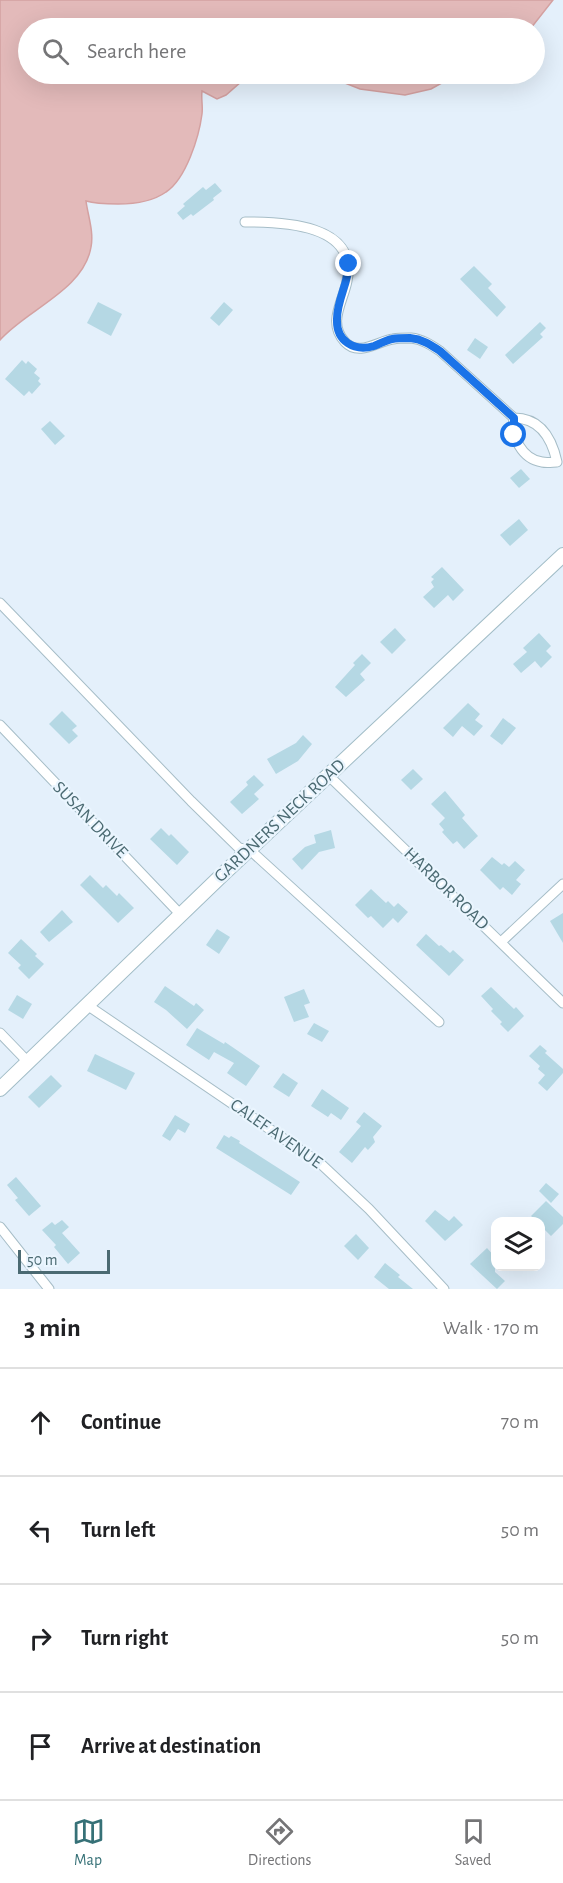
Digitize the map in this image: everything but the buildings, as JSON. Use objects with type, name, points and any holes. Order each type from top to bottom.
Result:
[{"type":"street","points":[[245,222],[272,222],[300,227],[329,236],[338,243],[349,264],[347,284],[336,318],[337,329],[346,343],[351,347],[363,348],[391,339],[409,338],[428,344],[440,351],[514,418],[526,419],[547,435],[554,444],[560,466],[530,457],[521,449],[514,435],[514,418]]},
{"type":"street","name":"GARDNERS NECK ROAD","points":[[0,1089],[563,555]]},
{"type":"street","points":[[0,603],[239,848],[250,850],[439,1022]]},
{"type":"street","name":"SUSAN DRIVE","points":[[0,725],[181,915]]},
{"type":"street","name":"HARBOR ROAD","points":[[329,776],[563,1003]]},
{"type":"street","points":[[501,942],[563,884]]},
{"type":"street","name":"CALEF AVENUE","points":[[87,1005],[321,1164],[369,1209],[444,1289]]},
{"type":"street","points":[[0,1033],[28,1062]]},
{"type":"street","points":[[0,1227],[49,1289]]},
{"type":"shaded area","points":[[0,0],[553,0],[539,18],[18,18],[18,84],[239,84],[226,95],[217,99],[202,91],[202,114],[195,145],[180,178],[166,192],[137,203],[106,204],[86,201],[92,236],[86,262],[66,287],[0,340]]},
{"type":"shaded area","points":[[348,84],[440,84],[431,89],[405,95],[360,89]]},
{"type":"route","points":[[349,264],[347,284],[336,318],[337,329],[346,343],[351,347],[363,348],[391,339],[409,338],[428,344],[440,351],[514,418],[514,435]]}]
